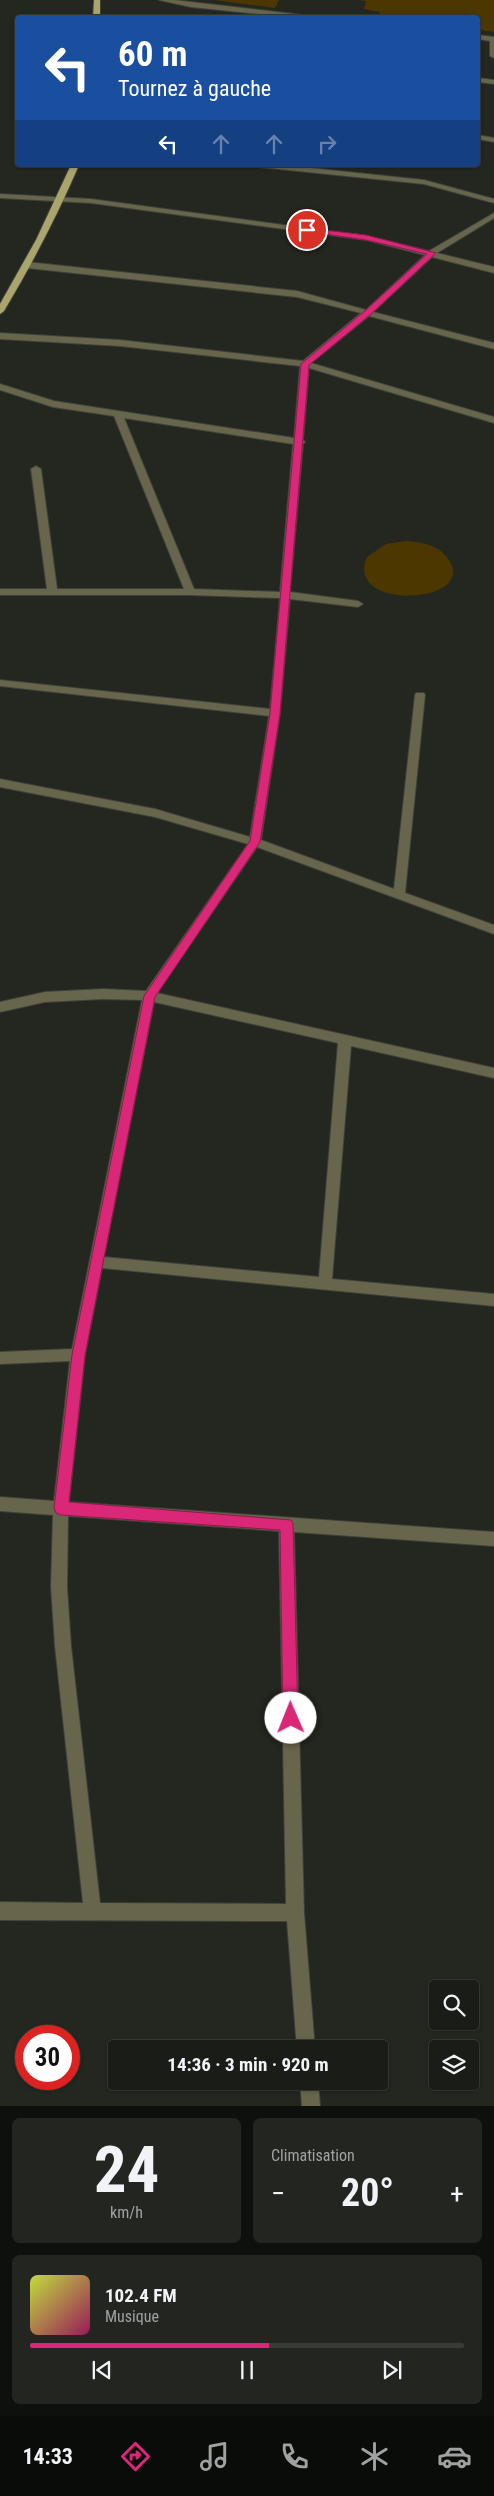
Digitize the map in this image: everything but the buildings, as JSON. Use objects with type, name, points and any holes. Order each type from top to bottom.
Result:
[{"type":"main road","points":[[96,15],[97,0]]},
{"type":"main road","points":[[0,311],[27,265],[61,199],[74,167]]},
{"type":"street","points":[[162,0],[190,8],[284,15]]},
{"type":"street","points":[[480,37],[493,39],[494,56]]},
{"type":"street","points":[[480,80],[494,82]]},
{"type":"street","points":[[480,137],[494,140]]},
{"type":"street","points":[[302,167],[424,182],[494,201]]},
{"type":"street","points":[[0,196],[61,199],[366,238],[494,270]]},
{"type":"street","points":[[92,1911],[63,1646],[58,1561],[61,1508],[78,1355],[98,1262],[149,996],[255,842],[275,713],[300,442],[305,364],[368,312],[432,253],[494,215]]},
{"type":"street","points":[[27,265],[297,294],[494,346]]},
{"type":"street","points":[[0,336],[120,343],[305,364],[494,420]]},
{"type":"street","points":[[0,387],[53,404],[300,442]]},
{"type":"street","points":[[118,414],[190,592]]},
{"type":"street","points":[[36,469],[53,593]]},
{"type":"street","points":[[0,592],[190,592],[286,595],[358,604]]},
{"type":"street","points":[[0,683],[275,713]]},
{"type":"street","points":[[399,895],[420,695]]},
{"type":"street","points":[[0,783],[155,813],[255,842],[494,930]]},
{"type":"street","points":[[0,1007],[45,997],[103,994],[149,996],[494,1073]]},
{"type":"street","points":[[325,1284],[345,1039]]},
{"type":"street","points":[[98,1262],[494,1300]]},
{"type":"street","points":[[0,1358],[78,1355]]},
{"type":"street","points":[[0,1504],[494,1539]]},
{"type":"street","points":[[286,1524],[295,1913],[305,2040]]},
{"type":"street","points":[[0,1911],[295,1913]]},
{"type":"street","points":[[310,2090],[311,2106]]},
{"type":"shaded area","points":[[214,0],[279,0],[275,8]]},
{"type":"shaded area","points":[[358,0],[494,0],[494,32],[481,30],[480,15],[379,15],[380,12],[364,9],[366,1]]},
{"type":"shaded area","points":[[405,541],[430,545],[445,555],[449,560],[453,575],[445,586],[429,593],[410,596],[390,594],[374,587],[365,574],[367,557],[386,544]]},
{"type":"route","points":[[291,1718],[286,1524],[61,1508],[78,1355],[98,1262],[149,996],[255,842],[275,713],[300,442],[305,364],[368,312],[432,253],[366,238],[307,230]]}]
